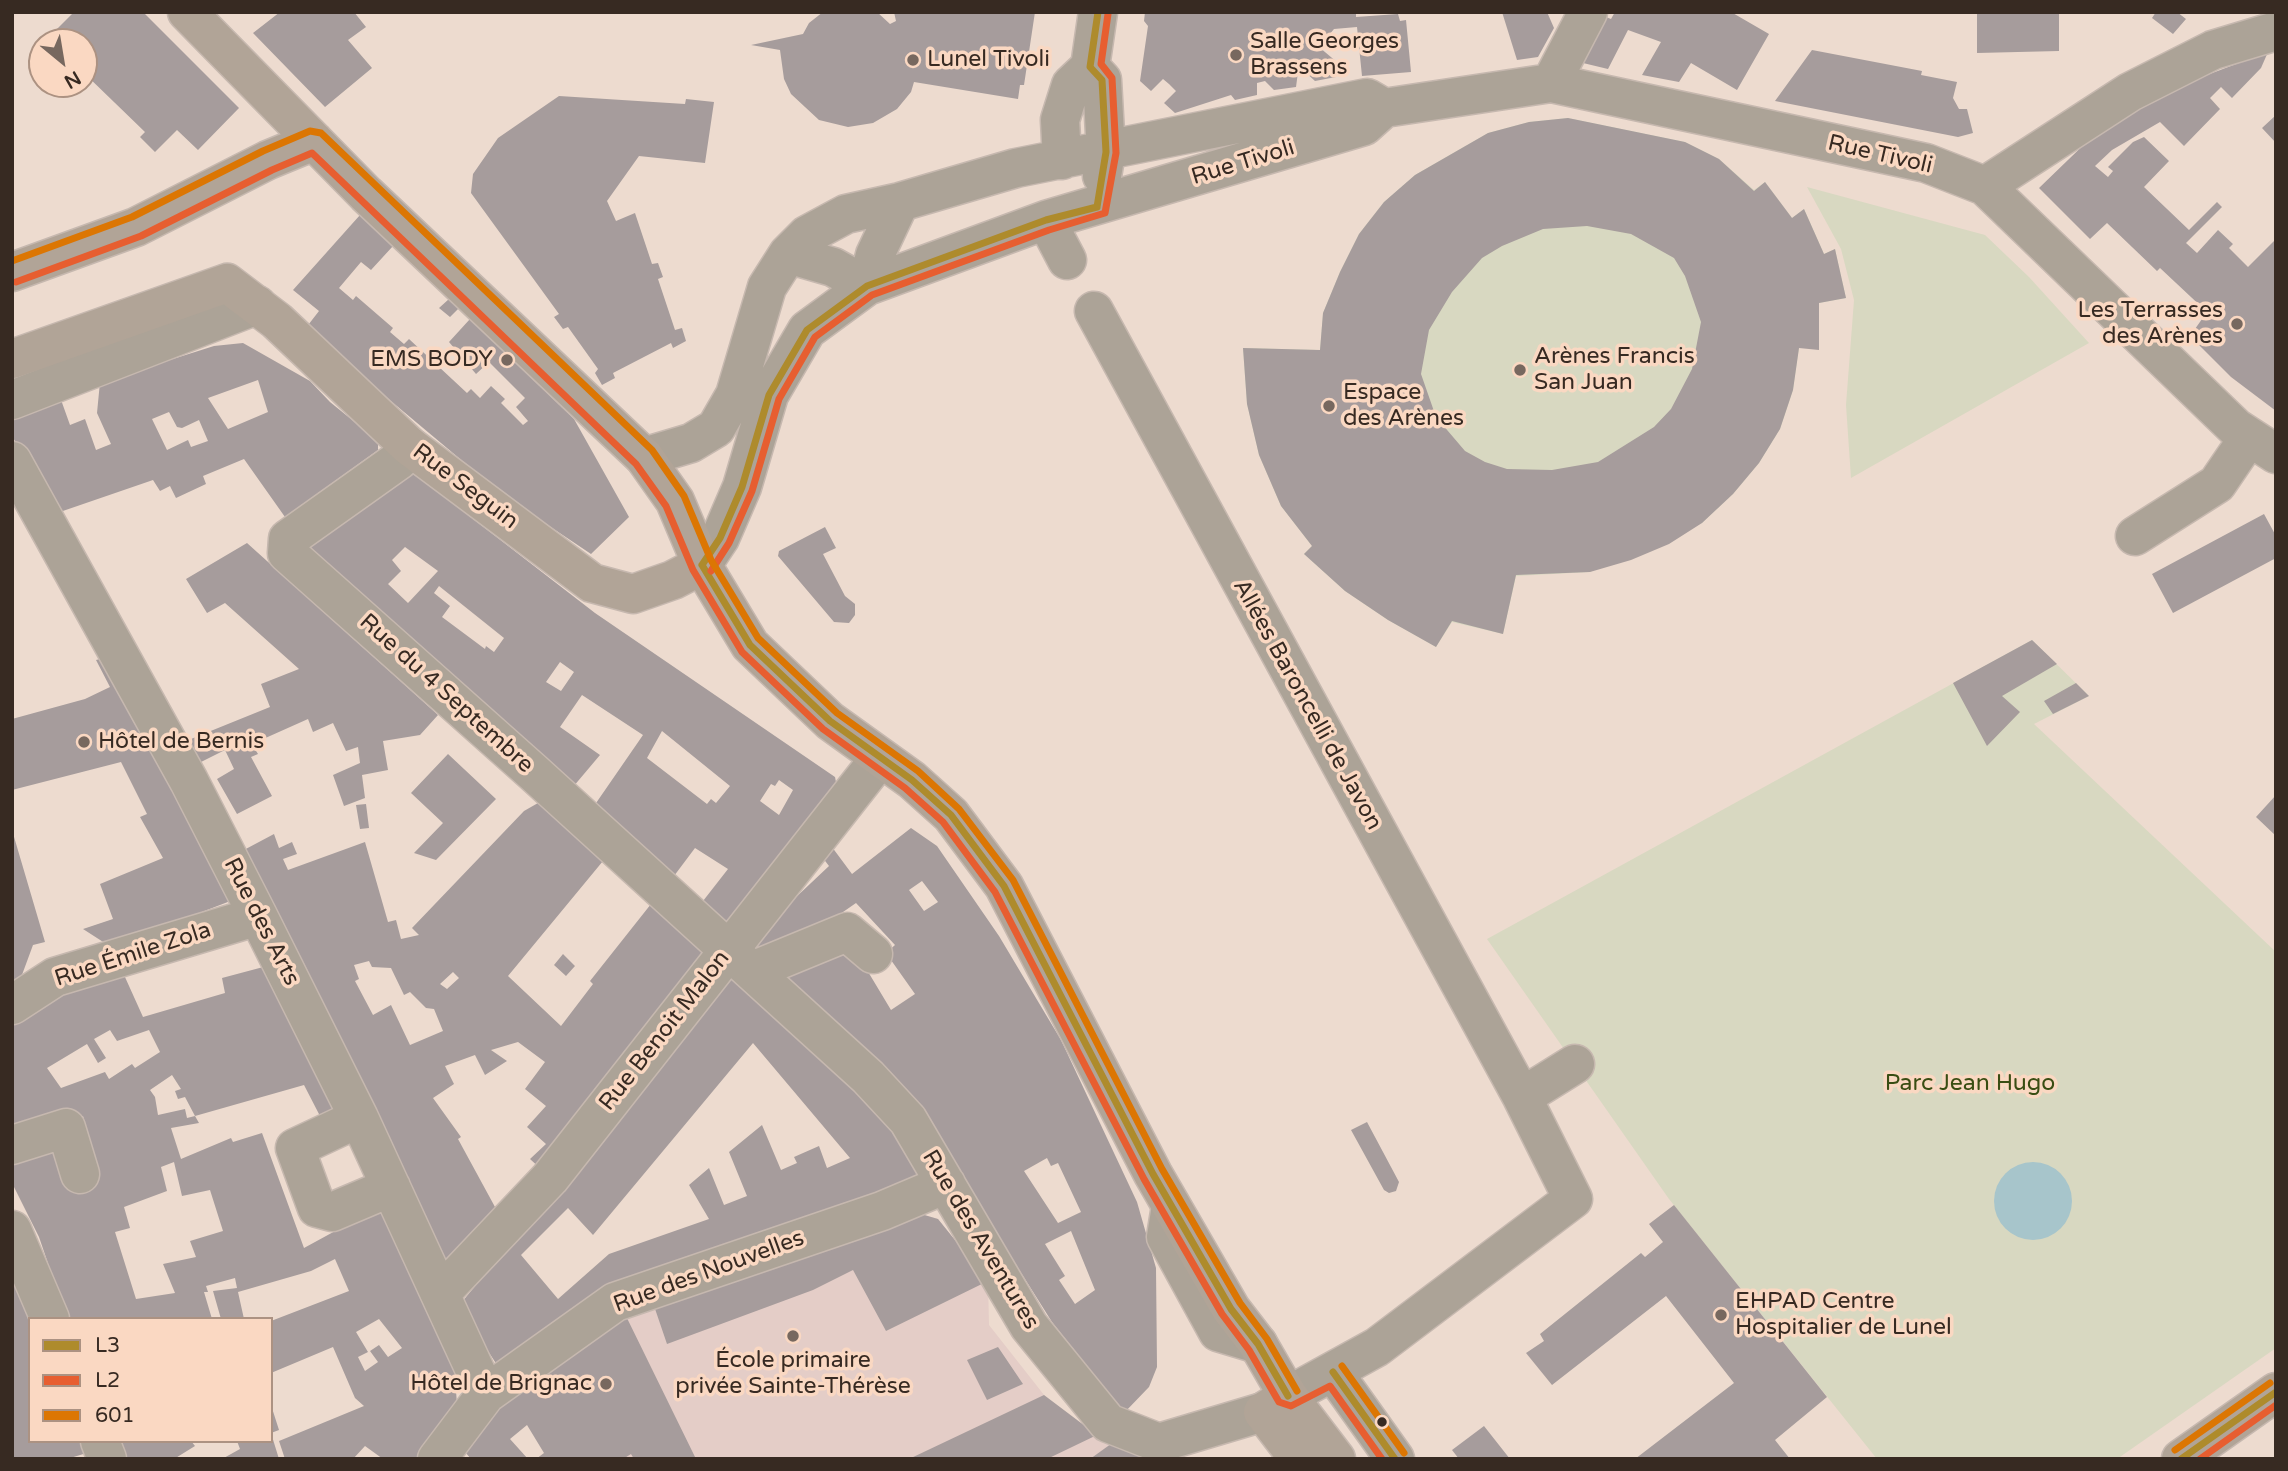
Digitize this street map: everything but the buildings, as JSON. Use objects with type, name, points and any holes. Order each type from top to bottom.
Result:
[{"type":"main road","points":[[187,12],[314,141],[644,457],[675,501],[702,565],[750,645],[830,721],[912,780],[951,815],[1004,886],[1171,1206],[1231,1309],[1258,1344],[1275,1404],[1299,1459]]},
{"type":"main road","points":[[12,272],[136,227],[268,160],[314,141]]},
{"type":"main road","name":"Rue Seguin","points":[[12,359],[227,283],[257,305],[409,446],[592,583],[633,594],[673,580],[702,565]]},
{"type":"main road","points":[[2180,1459],[2276,1392]]},
{"type":"main road","points":[[1275,1404],[1336,1459]]},
{"type":"street","points":[[1097,206],[1062,160],[1060,120],[1071,85],[1090,67],[1098,12]]},
{"type":"street","points":[[1550,83],[1588,12]]},
{"type":"street","points":[[1985,186],[2130,92],[2213,50],[2276,31]]},
{"type":"street","points":[[1090,67],[1102,80],[1107,152],[1097,206]]},
{"type":"street","name":"Rue Tivoli","points":[[702,565],[720,538],[742,487],[769,395],[807,330],[867,286],[1046,220],[1364,126],[1384,108],[1550,83],[1926,163],[1985,186],[2236,428],[2262,445]]},
{"type":"street","name":"Rue Tivoli","points":[[644,457],[691,443],[716,428],[735,395],[767,287],[788,254],[807,235],[846,214],[900,202],[1016,168],[1107,152],[1367,98],[1384,108]]},
{"type":"street","points":[[788,254],[833,267],[867,286],[874,256],[900,202]]},
{"type":"street","points":[[1046,220],[1067,260]]},
{"type":"street","points":[[12,400],[257,305]]},
{"type":"street","name":"Allées Baroncelli de Javon","points":[[1094,312],[1522,1097],[1573,1199],[1356,1359]]},
{"type":"street","points":[[2135,536],[2217,484],[2262,445]]},
{"type":"street","name":"Rue du 4 Septembre","points":[[409,446],[399,460],[288,538],[287,554],[741,960]]},
{"type":"street","name":"Rue des Arts","points":[[12,461],[189,781],[258,916],[359,1118],[486,1394]]},
{"type":"street","name":"Rue Benoit Malon","points":[[440,1294],[550,1178],[741,960],[880,758]]},
{"type":"street","name":"Rue Émile Zola","points":[[12,1005],[55,977],[258,916]]},
{"type":"street","points":[[741,960],[847,932],[873,954]]},
{"type":"street","name":"Rue des Aventures","points":[[741,960],[868,1077],[908,1120],[1029,1326],[1108,1423],[1159,1443],[1275,1404],[1356,1359]]},
{"type":"street","points":[[1522,1097],[1574,1064]]},
{"type":"street","points":[[359,1118],[295,1148],[317,1208],[332,1212],[391,1187]]},
{"type":"street","points":[[12,1145],[66,1128],[80,1174]]},
{"type":"street","name":"Rue des Nouvelles","points":[[437,1459],[486,1394],[615,1302],[882,1211],[946,1184]]},
{"type":"street","points":[[12,1230],[49,1317]]},
{"type":"street","points":[[1356,1359],[1395,1459]]},
{"type":"shaded area","name":"École primaire privée Sainte-Thérèse","points":[[921,1214],[938,1219],[988,1281],[989,1325],[1048,1400],[1110,1445],[1090,1459],[536,1459],[560,1442],[599,1328]]},
{"type":"green space","name":"Arènes Francis San Juan","points":[[1568,118],[1685,142],[1719,159],[1754,190],[1765,182],[1792,218],[1804,209],[1824,254],[1835,249],[1846,298],[1819,303],[1799,348],[1793,390],[1780,429],[1759,463],[1733,494],[1702,523],[1590,572],[1516,576],[1503,634],[1452,622],[1436,647],[1388,620],[1345,591],[1304,554],[1312,546],[1281,506],[1259,455],[1247,404],[1243,348],[1320,350],[1323,313],[1340,272],[1359,234],[1384,202],[1415,175],[1488,133],[1529,122]]},
{"type":"green space","points":[[1807,187],[1985,235],[2029,277],[2089,343],[1851,478],[1846,405],[1854,300],[1841,249]]},
{"type":"green space","name":"Parc Jean Hugo","points":[[2032,640],[2089,696],[2034,724],[2276,952],[2276,1348],[2117,1459],[1877,1459],[1669,1199],[1487,939]]},
{"type":"water","points":[[2033,1162],[2048,1165],[2065,1179],[2072,1201],[2069,1216],[2055,1233],[2033,1240],[2018,1237],[2001,1223],[1994,1201],[1997,1186],[2011,1169]]},
{"type":"transit line","name":"L3","points":[[1097,207],[1106,152],[1102,80],[1090,67],[1098,12]]},
{"type":"transit line","name":"L2","points":[[711,571],[729,543],[752,491],[779,399],[815,337],[872,295],[1049,230],[1105,213],[1116,153],[1112,78],[1101,64],[1108,14]]},
{"type":"transit line","name":"601","points":[[12,261],[132,217],[263,151],[310,131],[321,133],[652,450],[684,496],[711,560],[758,638],[837,713],[918,771],[959,809],[1013,880],[1162,1169],[1240,1303],[1267,1339],[1297,1391]]},
{"type":"transit line","name":"L2","points":[[16,282],[141,236],[272,170],[312,153],[636,464],[666,506],[693,570],[742,652],[823,729],[905,788],[943,822],[995,892],[1144,1179],[1222,1314],[1249,1350],[1279,1402],[1291,1406],[1330,1386],[1382,1459]]},
{"type":"transit line","name":"L3","points":[[702,565],[720,538],[742,487],[769,395],[807,330],[867,286],[1046,220],[1097,207]]},
{"type":"transit line","name":"L3","points":[[702,565],[750,645],[830,721],[912,780],[951,815],[1004,886],[1153,1174],[1231,1309],[1258,1344],[1288,1396]]},
{"type":"transit line","name":"601","points":[[1342,1366],[1404,1453]]},
{"type":"transit line","name":"L3","points":[[1333,1372],[1395,1459]]},
{"type":"transit line","name":"601","points":[[2175,1450],[2270,1383]]},
{"type":"transit line","name":"L3","points":[[2181,1459],[2276,1392]]},
{"type":"transit line","name":"L2","points":[[2200,1459],[2276,1405]]},
{"type":"place","name":"Salle Georges Brassens","points":[[1236,55]]},
{"type":"place","name":"Lunel Tivoli","points":[[913,60]]},
{"type":"place","name":"Les Terrasses des Arènes","points":[[2237,324]]},
{"type":"place","name":"EMS BODY","points":[[507,360]]},
{"type":"place","name":"Arènes Francis San Juan","points":[[1520,370]]},
{"type":"place","name":"Espace des Arènes","points":[[1329,406]]},
{"type":"place","name":"Hôtel de Bernis","points":[[84,742]]},
{"type":"place","name":"EHPAD Centre Hospitalier de Lunel","points":[[1721,1315]]},
{"type":"place","name":"École primaire privée Sainte-Thérèse","points":[[793,1336]]},
{"type":"place","name":"Hôtel de Brignac","points":[[606,1384]]}]
